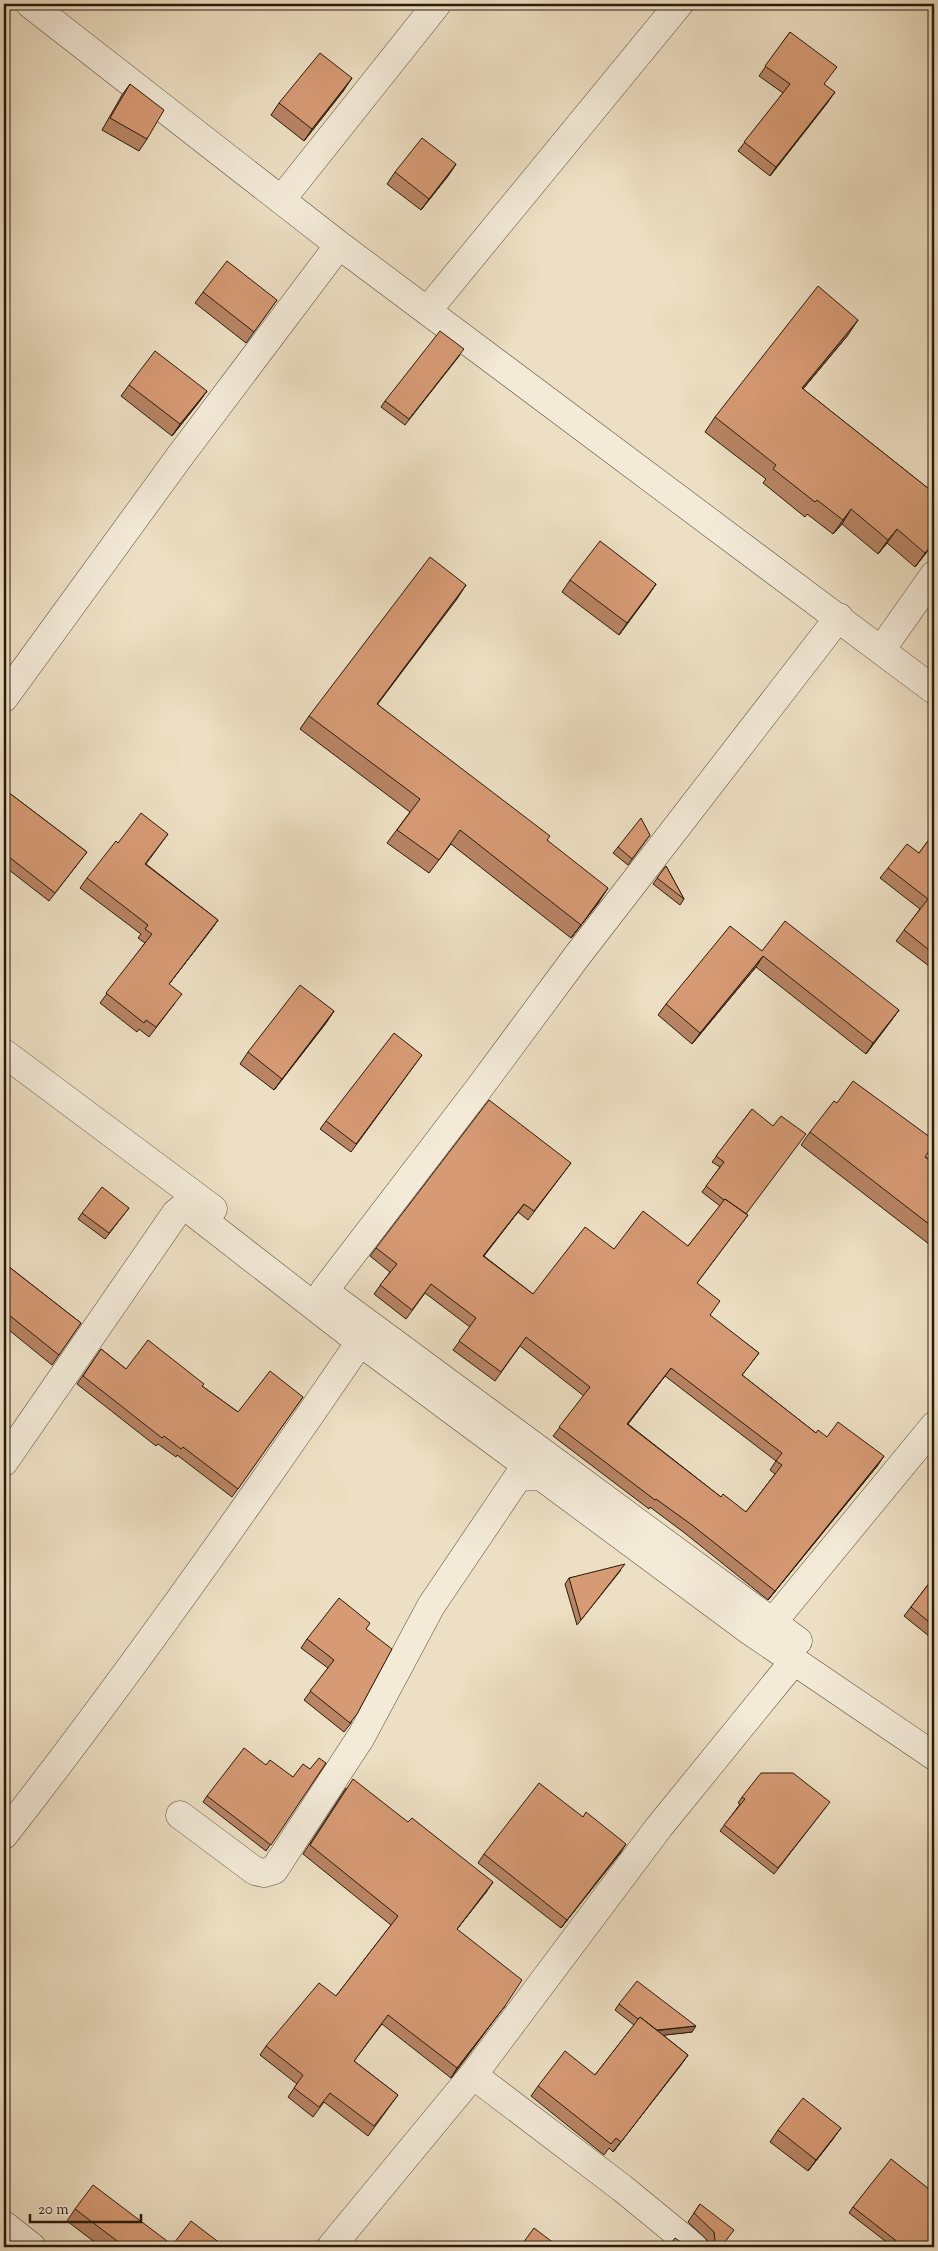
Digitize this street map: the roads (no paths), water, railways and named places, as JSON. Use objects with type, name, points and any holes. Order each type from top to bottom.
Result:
[{"type":"street","points":[[30,4],[339,245],[934,690]]},
{"type":"street","points":[[281,200],[437,4]]},
{"type":"street","points":[[427,311],[679,4]]},
{"type":"street","points":[[4,698],[180,456],[339,245]]},
{"type":"street","points":[[881,650],[934,575]]},
{"type":"street","points":[[324,1290],[480,1087],[577,956],[838,617]]},
{"type":"street","points":[[4,1053],[772,1623],[934,1739]]},
{"type":"street","points":[[4,1462],[176,1213],[185,1206],[360,1342],[544,1476],[750,1631],[934,1756]]},
{"type":"street","points":[[4,1835],[107,1701],[246,1508],[360,1342]]},
{"type":"street","points":[[772,1623],[934,1426]]},
{"type":"street","points":[[180,1815],[255,1871],[264,1873],[274,1870],[361,1737],[431,1606],[501,1499],[518,1477],[544,1476]]},
{"type":"street","points":[[331,2247],[473,2075],[659,1827],[794,1661]]},
{"type":"street","points":[[473,2075],[622,2188],[694,2247]]},
{"type":"street","points":[[4,2225],[32,2247]]}]
